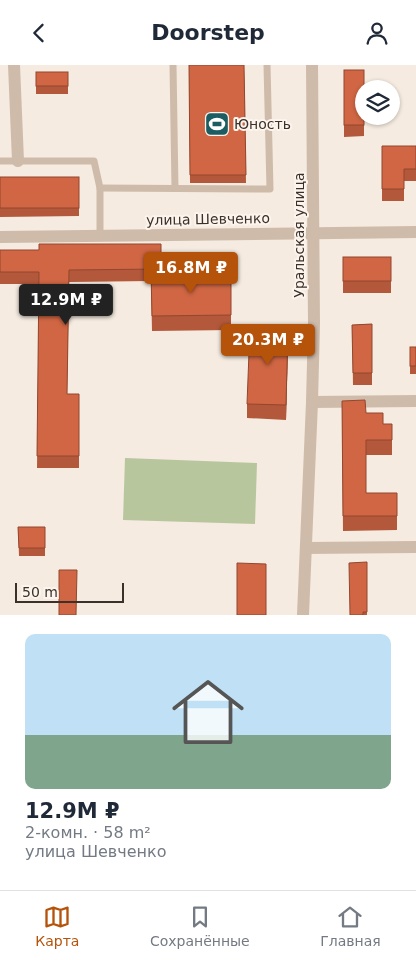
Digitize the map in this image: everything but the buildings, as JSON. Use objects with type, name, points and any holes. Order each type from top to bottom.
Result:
[{"type":"street","points":[[14,65],[18,161]]},
{"type":"street","name":"Уральская улица","points":[[303,615],[314,323],[312,65]]},
{"type":"street","name":"улица Шевченко","points":[[0,237],[416,232]]},
{"type":"street","points":[[312,402],[416,401]]},
{"type":"street","points":[[306,548],[416,547]]},
{"type":"lane","points":[[173,65],[175,188]]},
{"type":"lane","points":[[100,188],[270,189],[267,65]]},
{"type":"lane","points":[[0,161],[94,161],[100,188],[100,236]]},
{"type":"green space","points":[[125,458],[257,463],[255,524],[123,520]]},
{"type":"place","name":"Юность","points":[[217,124]]}]
